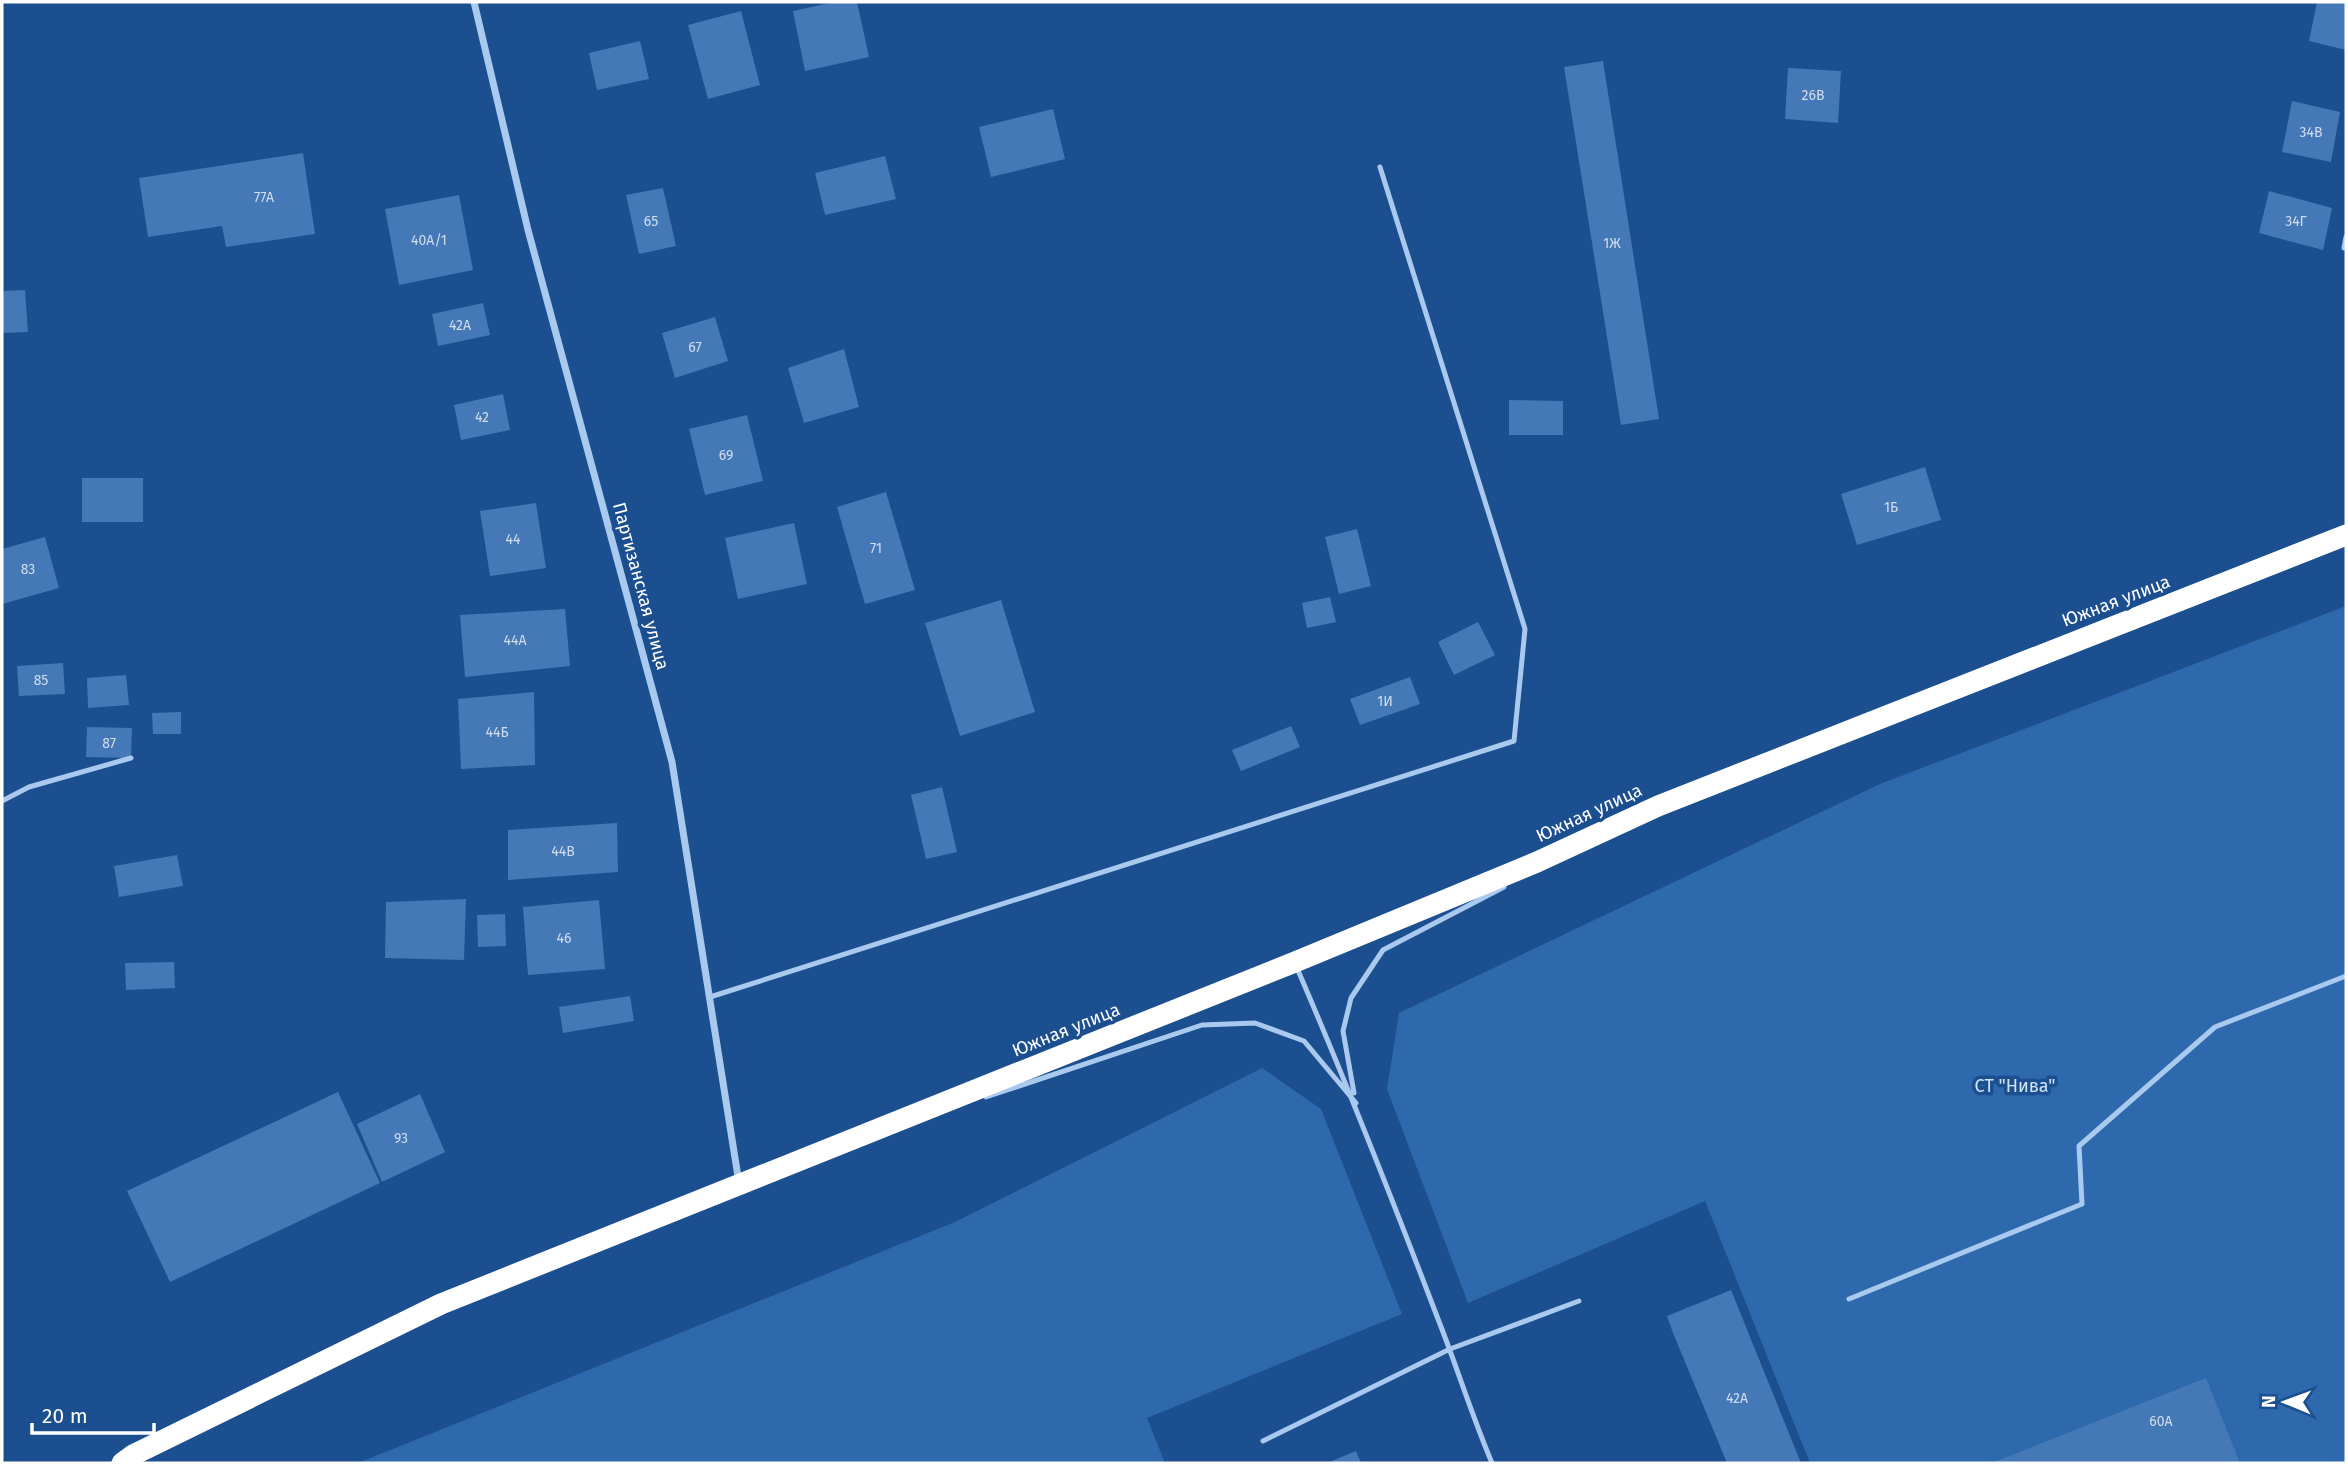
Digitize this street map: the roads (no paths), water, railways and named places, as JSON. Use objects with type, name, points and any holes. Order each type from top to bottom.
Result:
[{"type":"highway","name":"Южная улица","points":[[122,1463],[132,1455],[442,1304],[740,1187],[1295,962],[1537,862],[1658,806],[2346,535]]},
{"type":"street","name":"Партизанская улица","points":[[474,2],[528,230],[672,762],[740,1187]]},
{"type":"lane","points":[[709,997],[1514,741],[1525,629],[1380,167]]},
{"type":"lane","points":[[2344,248],[2346,237]]},
{"type":"lane","points":[[2,802],[29,787],[131,758]]},
{"type":"lane","points":[[1527,875],[1658,806]]},
{"type":"lane","points":[[1356,1104],[1343,1031],[1351,998],[1384,950],[1515,881]]},
{"type":"lane","points":[[1295,962],[1356,1104],[1492,1463]]},
{"type":"lane","points":[[1849,1299],[2082,1204],[2079,1146],[2215,1027],[2346,976]]},
{"type":"lane","points":[[983,1098],[1202,1025],[1255,1023],[1304,1041],[1356,1104]]},
{"type":"lane","points":[[853,1141],[944,1111]]},
{"type":"lane","points":[[1263,1441],[1450,1349],[1579,1301]]},
{"type":"park label","name":"СТ \"Нива\"","points":[[2015,1086]]}]
